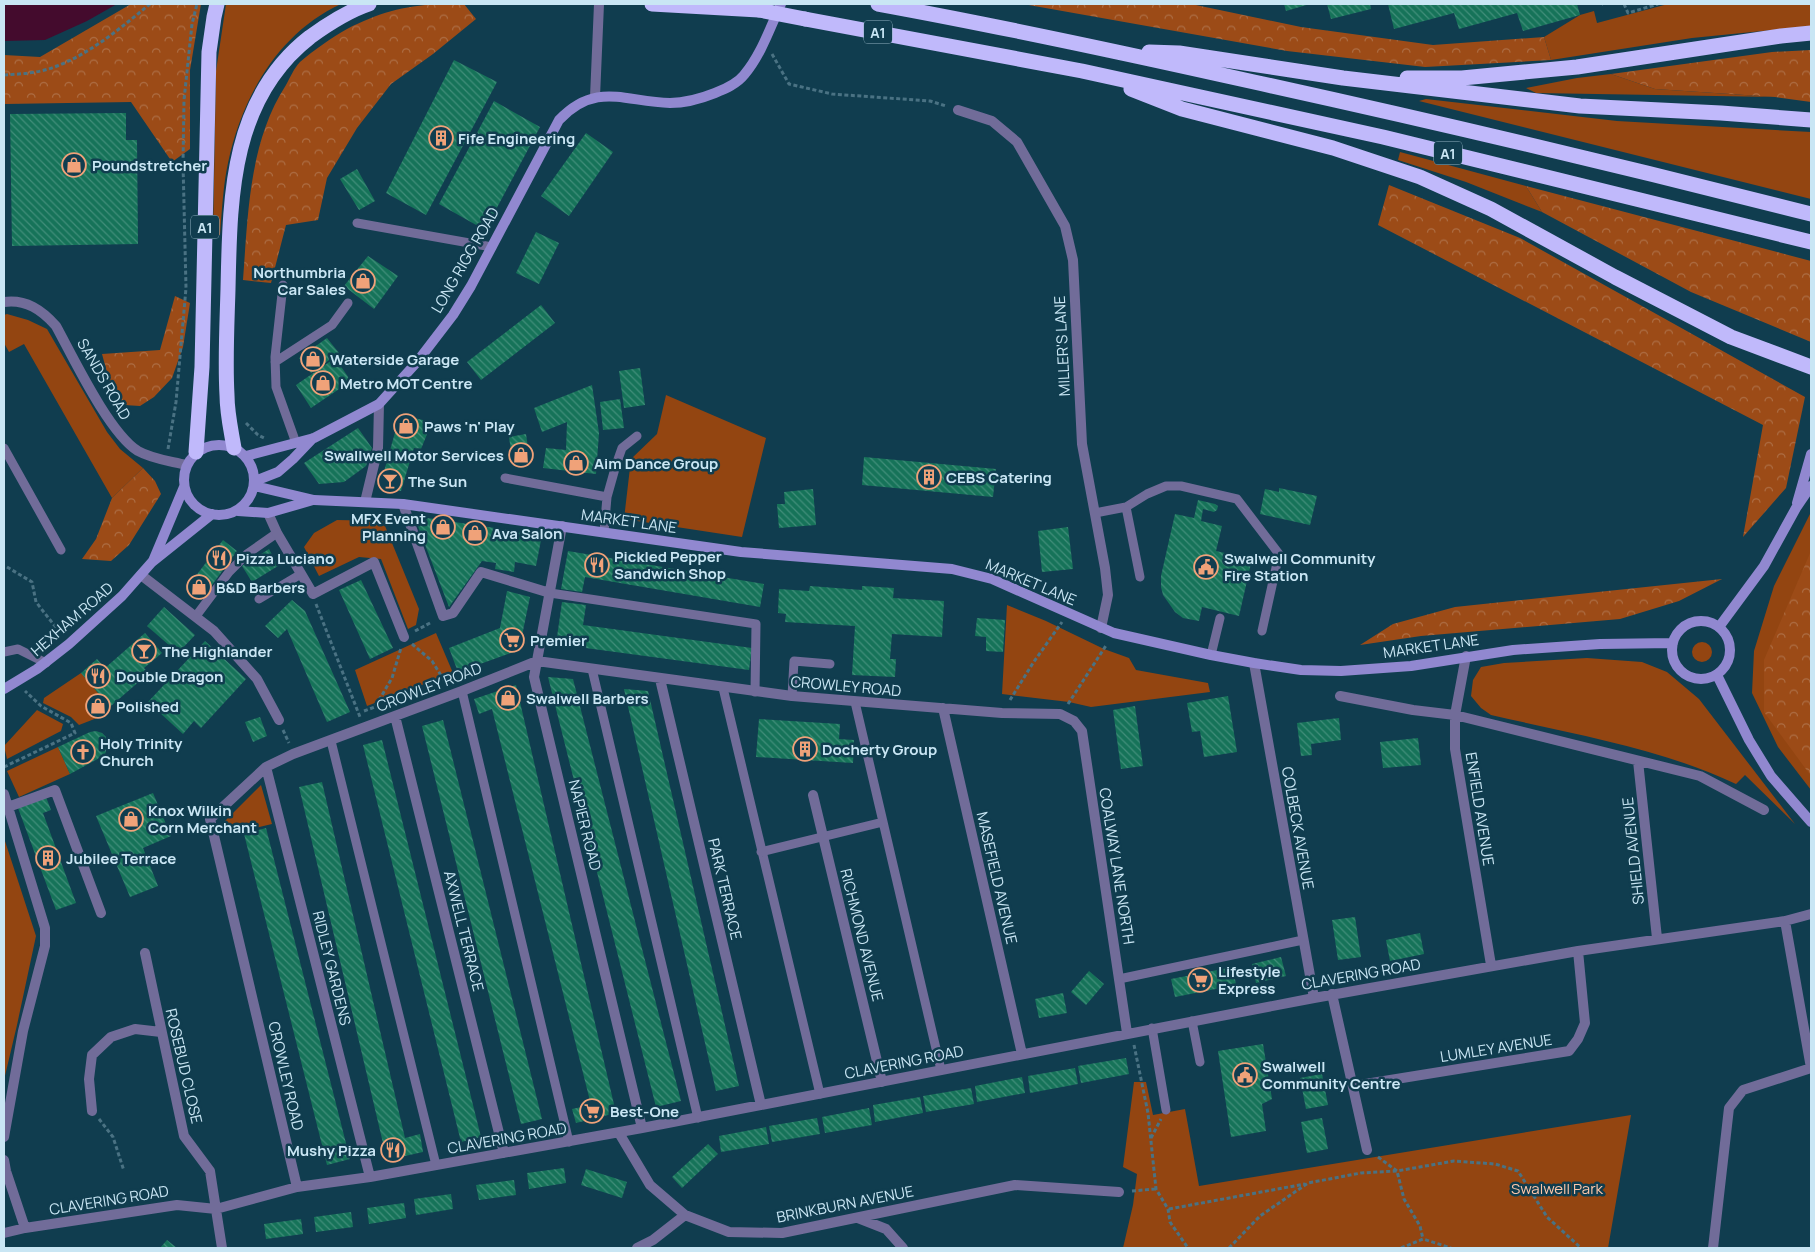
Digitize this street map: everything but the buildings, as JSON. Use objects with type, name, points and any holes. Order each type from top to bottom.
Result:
[{"type":"highway","name":"A1","points":[[196,452],[202,367],[209,52],[217,4]]},
{"type":"highway","name":"A1","points":[[240,452],[227,394],[230,210],[237,160],[243,138],[259,97],[279,67],[317,32],[335,20],[369,4]]},
{"type":"highway","name":"A1","points":[[652,4],[759,10]]},
{"type":"highway","name":"A1","points":[[724,4],[1082,71],[1383,137],[1811,242]]},
{"type":"highway","name":"A1","points":[[878,4],[1112,50],[1521,142],[1811,214]]},
{"type":"highway","name":"A1","points":[[913,4],[971,21]]},
{"type":"highway","points":[[1343,78],[1462,78],[1538,71],[1811,33]]},
{"type":"highway","points":[[1112,50],[1179,53],[1343,78],[1580,106],[1811,120]]},
{"type":"highway","points":[[1082,71],[1182,109],[1333,148],[1420,177],[1491,209],[1615,277],[1731,336],[1811,367]]},
{"type":"street","points":[[599,4],[595,97],[669,103],[699,100],[731,86],[743,77],[755,60],[781,4]]},
{"type":"street","name":"LONG RIGG ROAD","points":[[314,438],[379,404],[417,362],[453,316],[471,286],[559,120],[570,108],[595,97]]},
{"type":"street","name":"MILLER'S LANE","points":[[958,110],[992,121],[1017,142],[1065,226],[1073,260],[1082,444],[1105,568],[1108,595],[1101,628]]},
{"type":"street","name":"SANDS ROAD","points":[[4,302],[20,302],[31,305],[48,317],[56,326],[93,393],[118,433],[138,451],[148,456],[186,465]]},
{"type":"street","points":[[365,502],[378,448],[379,404]]},
{"type":"street","points":[[240,452],[296,443],[314,438]]},
{"type":"street","points":[[255,483],[278,472],[293,460],[314,438]]},
{"type":"street","points":[[214,445],[224,445],[240,452],[253,469],[255,483],[252,498],[238,511],[220,515],[201,510],[193,503],[184,487],[183,480],[186,465],[196,452],[214,445]]},
{"type":"street","points":[[1796,508],[1811,454]]},
{"type":"street","name":"MARKET LANE","points":[[255,483],[314,500],[403,504],[741,552],[952,569],[992,579],[1114,633],[1254,664],[1301,670],[1341,671],[1411,666],[1466,656],[1532,648],[1600,644],[1673,643]]},
{"type":"street","points":[[1719,627],[1764,566],[1796,508],[1811,486]]},
{"type":"street","name":"HEXHAM ROAD","points":[[152,562],[184,487]]},
{"type":"street","name":"MARKET LANE","points":[[238,511],[268,513],[314,500]]},
{"type":"street","points":[[403,504],[443,616],[453,613],[481,572],[550,593]]},
{"type":"street","points":[[268,513],[277,533],[312,594],[374,562],[404,637]]},
{"type":"street","name":"HEXHAM ROAD","points":[[4,689],[46,663],[69,644],[122,596],[152,562],[212,514]]},
{"type":"street","name":"NAPIER ROAD","points":[[562,526],[534,677],[642,1128]]},
{"type":"street","points":[[141,575],[214,631],[256,679],[279,720]]},
{"type":"street","points":[[1692,622],[1711,622],[1726,634],[1730,642],[1731,652],[1729,661],[1724,669],[1708,679],[1698,680],[1688,677],[1680,671],[1674,662],[1672,653],[1673,643],[1683,627],[1692,622]]},
{"type":"street","name":"ENFIELD AVENUE","points":[[1466,656],[1455,715],[1455,749],[1491,965]]},
{"type":"street","name":"CROWLEY ROAD","points":[[297,1187],[210,819],[266,767],[293,754],[458,693],[537,661],[792,696],[1002,713],[1060,714]]},
{"type":"street","name":"COLBECK AVENUE","points":[[1254,664],[1314,998]]},
{"type":"street","points":[[1717,675],[1749,740],[1771,776],[1811,822]]},
{"type":"street","name":"PARK TERRACE","points":[[660,679],[761,1105]]},
{"type":"street","points":[[1340,696],[1413,710],[1455,715],[1700,776],[1764,810]]},
{"type":"street","name":"MASEFIELD AVENUE","points":[[943,708],[1022,1054]]},
{"type":"street","name":"COALWAY LANE NORTH","points":[[1060,714],[1074,721],[1082,731],[1127,1033]]},
{"type":"street","name":"AXWELL TERRACE","points":[[395,716],[504,1153]]},
{"type":"street","name":"SHIELD AVENUE","points":[[1638,761],[1657,938]]},
{"type":"street","name":"RIDLEY GARDENS","points":[[266,767],[370,1177]]},
{"type":"street","points":[[8,807],[55,790],[102,913]]},
{"type":"street","points":[[4,794],[45,928],[45,946],[23,1031],[4,1138]]},
{"type":"street","name":"RICHMOND AVENUE","points":[[813,795],[882,1082]]},
{"type":"street","name":"CLAVERING ROAD","points":[[4,1233],[25,1228],[177,1205],[216,1209],[297,1187],[370,1177],[619,1133],[1332,994],[1491,965],[1657,938],[1785,921],[1811,914]]},
{"type":"street","points":[[1713,1248],[1729,1108],[1743,1090],[1811,1068],[1785,921]]},
{"type":"street","name":"LUMLEY AVENUE","points":[[1353,1086],[1569,1051],[1578,1039],[1585,1023],[1578,951]]},
{"type":"street","name":"ROSEBUD CLOSE","points":[[145,953],[184,1136],[210,1172],[222,1248]]},
{"type":"street","points":[[1332,994],[1368,1150]]},
{"type":"street","points":[[92,1111],[89,1079],[92,1055],[111,1037],[135,1029],[161,1032]]},
{"type":"street","name":"BRINKBURN AVENUE","points":[[619,1133],[650,1185],[686,1215],[728,1232],[782,1234],[1016,1185],[1119,1192]]},
{"type":"street","points":[[4,1160],[6,1172],[25,1228]]},
{"type":"street","points":[[637,1248],[653,1240],[686,1215]]},
{"type":"street","points":[[858,1218],[886,1229],[903,1248]]},
{"type":"lane","points":[[357,223],[492,247]]},
{"type":"lane","points":[[283,285],[275,362],[276,387],[296,443]]},
{"type":"lane","points":[[275,362],[332,325],[348,303]]},
{"type":"lane","points":[[604,532],[607,497],[616,464],[622,448],[637,436]]},
{"type":"lane","points":[[4,448],[62,550]]},
{"type":"lane","points":[[505,478],[607,497]]},
{"type":"lane","points":[[1095,513],[1126,507],[1147,494],[1166,486],[1181,486],[1237,499],[1279,554],[1262,631]]},
{"type":"lane","points":[[1126,507],[1140,577]]},
{"type":"lane","points":[[196,616],[229,572],[247,554],[277,533]]},
{"type":"lane","points":[[260,599],[301,574]]},
{"type":"lane","points":[[550,593],[756,624],[755,692]]},
{"type":"lane","points":[[1211,655],[1220,618]]},
{"type":"lane","points":[[4,652],[18,649],[46,663]]},
{"type":"lane","points":[[792,696],[794,662],[830,664]]},
{"type":"lane","points":[[592,670],[698,1118]]},
{"type":"lane","points":[[723,688],[820,1094]]},
{"type":"lane","points":[[458,693],[568,1142]]},
{"type":"lane","points":[[855,702],[941,1070]]},
{"type":"lane","points":[[331,741],[436,1165]]},
{"type":"lane","points":[[761,852],[883,822]]},
{"type":"lane","points":[[1119,978],[1303,940]]},
{"type":"lane","points":[[1192,1021],[1200,1062]]},
{"type":"lane","points":[[1152,1028],[1166,1110]]},
{"type":"path","points":[[4,74],[37,72],[57,66],[78,56],[122,27],[150,4]]},
{"type":"path","points":[[165,460],[176,402],[186,288],[184,100],[192,24],[197,4]]},
{"type":"path","points":[[1624,4],[1628,13],[1658,4]]},
{"type":"path","points":[[764,40],[789,84],[832,94],[930,102],[958,110]]},
{"type":"path","points":[[7,567],[32,582],[36,602],[69,644]]},
{"type":"path","points":[[312,594],[364,727]]},
{"type":"path","points":[[1002,713],[1032,663],[1068,614]]},
{"type":"path","points":[[359,714],[375,707],[392,678],[404,637],[443,616]]},
{"type":"path","points":[[1060,714],[1114,633]]},
{"type":"path","points":[[404,637],[432,661],[458,693]]},
{"type":"path","points":[[4,767],[75,733],[71,723],[41,706],[16,682]]},
{"type":"path","points":[[279,720],[293,754]]},
{"type":"path","points":[[1127,1033],[1133,1040],[1148,1113],[1156,1189],[1168,1209],[1170,1222],[1188,1248]]},
{"type":"path","points":[[1151,1139],[1166,1110]]},
{"type":"path","points":[[92,1111],[113,1137],[124,1171]]},
{"type":"path","points":[[1368,1150],[1397,1171],[1404,1199],[1420,1226],[1423,1239]]},
{"type":"path","points":[[1168,1209],[1361,1174],[1397,1171],[1454,1161],[1494,1164],[1518,1171],[1547,1217],[1580,1248]]},
{"type":"path","points":[[1229,1248],[1260,1216],[1308,1183]]},
{"type":"path","points":[[1119,1192],[1156,1189]]},
{"type":"path","points":[[1402,1248],[1423,1239],[1451,1248]]},
{"type":"green space","points":[[131,4],[201,4],[190,70],[190,149],[172,162],[131,102],[4,104],[4,55],[40,57]]},
{"type":"green space","points":[[226,4],[341,4],[319,16],[299,32],[281,50],[253,91],[234,138],[228,163],[220,235],[213,235],[216,71]]},
{"type":"green space","points":[[464,4],[476,19],[433,54],[391,84],[357,128],[327,178],[318,220],[286,225],[271,283],[243,280],[249,204],[257,154],[264,130],[274,107],[296,67],[323,44],[358,23],[391,11],[413,6]]},
{"type":"green space","points":[[1023,4],[1191,4],[1301,27],[1433,45],[1544,37],[1551,60],[1425,67],[1287,51]]},
{"type":"green space","points":[[1668,4],[1811,4],[1811,26],[1692,38],[1551,60],[1544,37],[1580,15],[1594,11],[1597,23]]},
{"type":"green space","points":[[1811,50],[1811,102],[1775,97],[1655,89],[1611,74],[1772,52]]},
{"type":"green space","points":[[1611,74],[1655,89],[1775,97],[1536,93],[1526,88],[1577,78]]},
{"type":"green space","points":[[1426,99],[1617,121],[1811,132],[1811,199],[1419,101]]},
{"type":"green space","points":[[1400,152],[1526,186],[1542,212],[1466,182],[1398,160]]},
{"type":"green space","points":[[1389,185],[1520,238],[1805,397],[1786,488],[1743,537],[1763,425],[1378,225]]},
{"type":"green space","points":[[1526,186],[1811,261],[1811,342],[1691,292],[1542,212]]},
{"type":"green space","points":[[175,296],[190,303],[183,347],[172,378],[154,397],[140,406],[124,405],[111,387],[102,354],[160,350]]},
{"type":"green space","points":[[7,314],[28,320],[47,329],[107,432],[120,449],[143,468],[112,498],[24,344],[9,352],[4,343],[4,315]]},
{"type":"green space","points":[[666,395],[766,438],[742,537],[624,519],[631,459],[657,434]]},
{"type":"green space","points":[[143,468],[155,481],[161,494],[129,545],[111,561],[82,559],[96,539],[112,498]]},
{"type":"green space","points":[[1811,512],[1811,790],[1778,747],[1752,693],[1754,651],[1774,586]]},
{"type":"green space","points":[[337,520],[383,521],[419,609],[416,625],[408,629],[381,559],[359,557],[319,576],[304,547],[314,533]]},
{"type":"green space","points":[[1811,551],[1811,776],[1764,712],[1764,660]]},
{"type":"green space","points":[[1722,579],[1679,601],[1620,619],[1421,636],[1360,645],[1393,624],[1455,607]]},
{"type":"green space","points":[[1007,605],[1046,621],[1104,649],[1129,658],[1136,670],[1208,683],[1210,692],[1091,707],[1069,702],[1002,694]]},
{"type":"green space","points":[[436,633],[453,673],[367,706],[355,670]]},
{"type":"green space","points":[[1702,642],[1709,645],[1712,652],[1709,659],[1702,662],[1695,659],[1692,652],[1695,645]]},
{"type":"green space","points":[[1587,658],[1642,662],[1667,672],[1699,699],[1795,824],[1745,775],[1736,784],[1707,771],[1647,751],[1491,715],[1481,708],[1471,696],[1473,680],[1481,667],[1504,663]]},
{"type":"green space","points":[[81,673],[99,694],[86,705],[97,718],[79,725],[71,717],[43,703],[44,698]]},
{"type":"green space","points":[[37,710],[63,724],[61,731],[7,759],[4,746]]},
{"type":"green space","points":[[58,747],[70,774],[19,797],[7,771]]},
{"type":"green space","points":[[261,785],[272,824],[225,835],[223,823]]},
{"type":"green space","points":[[4,838],[36,936],[4,1080]]},
{"type":"green space","name":"Swalwell Park","points":[[1134,1082],[1146,1082],[1153,1115],[1185,1109],[1199,1186],[1631,1115],[1608,1248],[1123,1248],[1133,1205],[1137,1174],[1123,1167]]},
{"type":"shaded area","points":[[4,4],[117,4],[87,21],[45,40],[4,41]]},
{"type":"place","name":"Fife Engineering","points":[[441,138]]},
{"type":"place","name":"Poundstretcher","points":[[74,165]]},
{"type":"place","name":"Northumbria Car Sales","points":[[363,281]]},
{"type":"place","name":"Waterside Garage","points":[[313,359]]},
{"type":"place","name":"Metro MOT Centre","points":[[323,383]]},
{"type":"place","name":"Paws 'n' Play","points":[[406,426]]},
{"type":"place","name":"Swallwell Motor Services","points":[[521,455]]},
{"type":"place","name":"Aim Dance Group","points":[[576,463]]},
{"type":"place","name":"CEBS Catering","points":[[929,477]]},
{"type":"place","name":"The Sun","points":[[390,481]]},
{"type":"place","name":"MFX Event Planning","points":[[443,527]]},
{"type":"place","name":"Ava Salon","points":[[475,533]]},
{"type":"place","name":"Pizza Luciano","points":[[219,558]]},
{"type":"place","name":"Pickled Pepper Sandwich Shop","points":[[597,565]]},
{"type":"place","name":"Swalwell Community Fire Station","points":[[1206,567]]},
{"type":"place","name":"B&D Barbers","points":[[199,587]]},
{"type":"place","name":"Premier","points":[[512,640]]},
{"type":"place","name":"The Highlander","points":[[144,651]]},
{"type":"place","name":"Double Dragon","points":[[98,676]]},
{"type":"place","name":"Swalwell Barbers","points":[[508,698]]},
{"type":"place","name":"Polished","points":[[98,706]]},
{"type":"place","name":"Docherty Group","points":[[805,749]]},
{"type":"place","name":"Holy Trinity Church","points":[[83,752]]},
{"type":"place","name":"Knox Wilkin Corn Merchant","points":[[131,819]]},
{"type":"place","name":"Jubilee Terrace","points":[[48,858]]},
{"type":"place","name":"Lifestyle Express","points":[[1200,980]]},
{"type":"place","name":"Swalwell Community Centre","points":[[1245,1075]]},
{"type":"place","name":"Best-One","points":[[592,1111]]},
{"type":"place","name":"Mushy Pizza","points":[[393,1150]]}]
